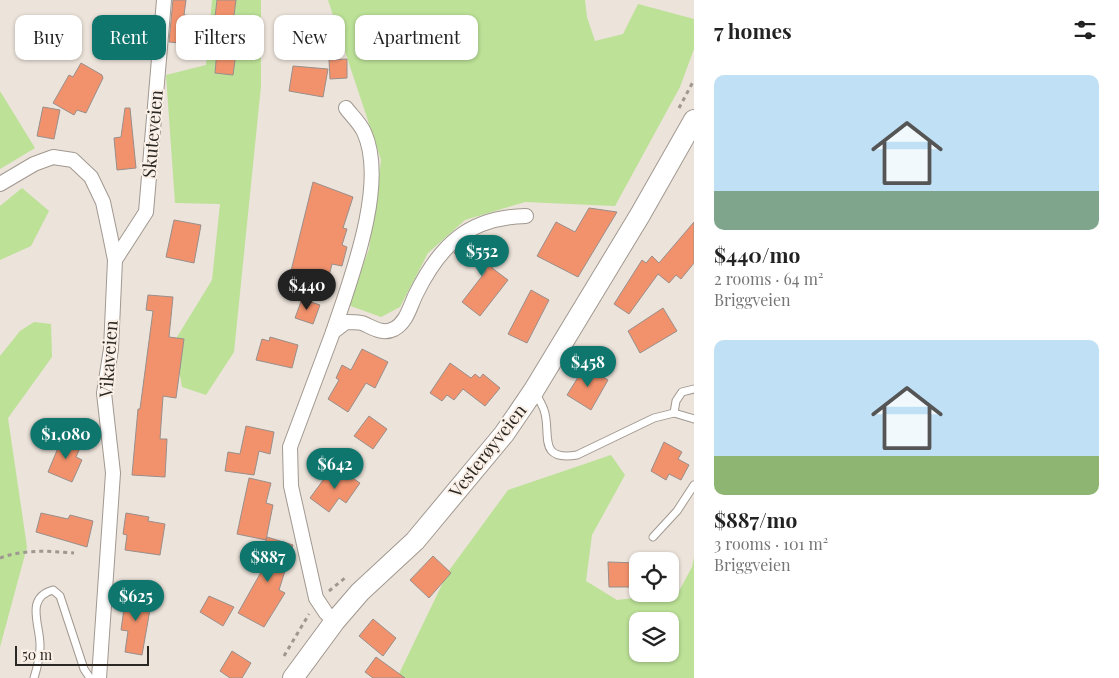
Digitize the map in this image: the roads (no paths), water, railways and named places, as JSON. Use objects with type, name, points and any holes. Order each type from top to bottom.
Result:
[{"type":"main road","name":"Vesterøyveien","points":[[293,678],[335,621],[360,592],[415,540],[467,481],[504,434],[534,390],[675,158],[694,120]]},
{"type":"street","name":"Skuteveien","points":[[114,260],[146,212],[164,0]]},
{"type":"street","points":[[335,621],[326,613],[316,598],[291,486],[290,447],[350,283],[369,214],[371,159],[364,132],[346,108]]},
{"type":"street","name":"Vikaveien","points":[[0,184],[34,164],[53,157],[73,160],[91,177],[103,202],[114,260],[111,349],[104,393],[113,472],[99,678]]},
{"type":"street","points":[[333,332],[346,322],[360,323],[376,331],[393,330],[405,319],[438,254],[468,229],[504,216],[526,216]]},
{"type":"lane","points":[[674,413],[676,400],[682,392],[694,389]]},
{"type":"lane","points":[[534,390],[545,412],[546,442],[555,454],[566,457],[577,455],[654,418],[674,413],[694,419]]},
{"type":"lane","points":[[653,537],[677,511],[694,485]]},
{"type":"lane","points":[[34,678],[40,646],[35,606],[39,597],[53,590],[60,596],[84,669],[90,678]]}]
